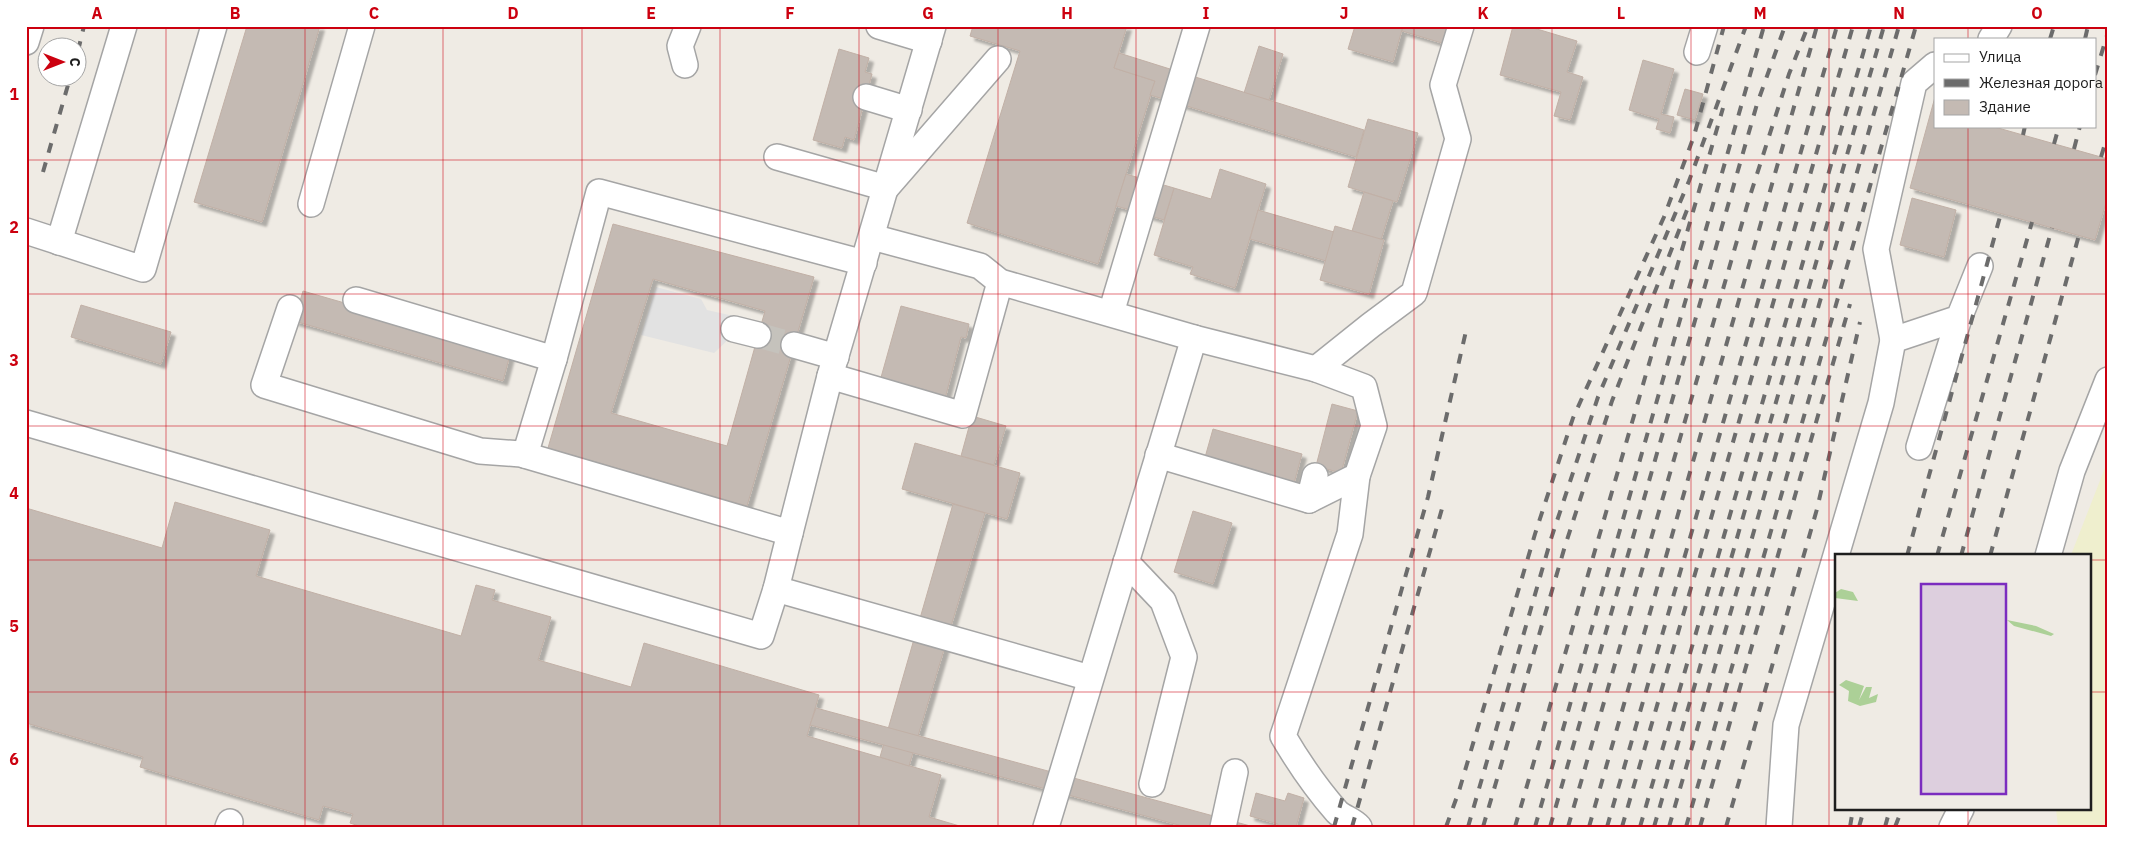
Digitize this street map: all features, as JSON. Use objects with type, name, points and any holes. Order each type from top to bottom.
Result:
[{"type":"lane","points":[[26,42],[31,26]]},
{"type":"lane","points":[[59,242],[124,26]]},
{"type":"lane","points":[[26,231],[144,268],[214,26]]},
{"type":"lane","points":[[311,204],[362,26]]},
{"type":"lane","points":[[685,65],[680,46],[688,26]]},
{"type":"lane","points":[[26,423],[761,636],[776,589],[833,367],[931,34],[879,26]]},
{"type":"lane","points":[[1111,313],[1197,26]]},
{"type":"lane","points":[[1316,369],[1414,293],[1458,139],[1443,85],[1460,26]]},
{"type":"lane","points":[[1697,52],[1705,26]]},
{"type":"lane","points":[[1992,38],[1999,26]]},
{"type":"lane","points":[[886,188],[998,59]]},
{"type":"lane","points":[[1836,554],[1881,403],[1893,340],[1876,249],[1914,82],[1934,66]]},
{"type":"lane","points":[[866,97],[909,110]]},
{"type":"lane","points":[[777,157],[886,188]]},
{"type":"lane","points":[[525,456],[554,359],[599,192],[864,264]]},
{"type":"lane","points":[[872,237],[980,266],[1000,282],[1194,338],[1316,369],[1364,387],[1374,426],[1357,476],[1350,534],[1283,736],[1333,819],[1338,814],[1354,821],[1359,827]]},
{"type":"lane","points":[[1919,447],[1959,318],[1980,266]]},
{"type":"lane","points":[[794,345],[833,367],[963,414],[1000,282]]},
{"type":"lane","points":[[356,300],[554,359]]},
{"type":"lane","points":[[290,308],[264,386],[480,451],[525,456],[790,533]]},
{"type":"lane","points":[[1893,340],[1959,318]]},
{"type":"lane","points":[[734,329],[758,335]]},
{"type":"lane","points":[[1046,827],[1194,338]]},
{"type":"lane","points":[[2049,554],[2072,471],[2108,380]]},
{"type":"lane","points":[[1158,455],[1312,488],[1357,476]]},
{"type":"lane","points":[[1780,827],[1786,724],[1835,558]]},
{"type":"lane","points":[[1126,562],[1164,601],[1184,657],[1152,784]]},
{"type":"lane","points":[[776,589],[1090,678]]},
{"type":"lane","points":[[1223,827],[1235,772]]},
{"type":"lane","points":[[1952,827],[1960,810]]},
{"type":"green space","points":[[2108,460],[2108,827],[2058,827],[2056,810],[2092,810],[2092,554],[2071,554]]},
{"type":"shaded area","points":[[656,287],[701,299],[707,310],[738,317],[732,336],[714,353],[641,335]]},
{"type":"building","points":[[247,26],[320,26],[262,222],[194,202]]},
{"type":"building","points":[[973,26],[1127,26],[1114,68],[1155,81],[1098,264],[967,223],[1020,51],[970,36]]},
{"type":"building","points":[[1355,26],[1403,26],[1393,62],[1348,49]]},
{"type":"building","points":[[1403,26],[1451,26],[1445,44],[1402,31]]},
{"type":"building","points":[[1513,26],[1527,26],[1577,41],[1567,72],[1583,77],[1570,120],[1554,116],[1561,92],[1500,75]]},
{"type":"building","points":[[1259,46],[1283,54],[1269,100],[1244,93]]},
{"type":"building","points":[[839,49],[869,58],[865,72],[872,74],[854,140],[845,137],[842,148],[813,140]]},
{"type":"building","points":[[1119,53],[1364,130],[1356,157],[1150,95],[1155,81],[1114,68]]},
{"type":"building","points":[[1643,60],[1674,69],[1661,114],[1674,117],[1670,133],[1656,129],[1659,119],[1629,110]]},
{"type":"building","points":[[1685,89],[1703,94],[1695,120],[1677,115]]},
{"type":"building","points":[[1934,101],[1934,128],[1998,128],[2108,159],[2108,196],[2095,240],[1910,188]]},
{"type":"building","points":[[1368,119],[1418,133],[1397,202],[1348,187]]},
{"type":"building","points":[[1220,169],[1266,184],[1235,288],[1190,274],[1193,267],[1154,255],[1174,188],[1211,199]]},
{"type":"building","points":[[1126,174],[1174,188],[1164,220],[1116,206]]},
{"type":"building","points":[[1364,192],[1393,201],[1381,240],[1352,231]]},
{"type":"building","points":[[1912,198],[1956,210],[1944,257],[1900,245]]},
{"type":"building","points":[[1258,210],[1334,232],[1326,261],[1250,239]]},
{"type":"building","points":[[613,224],[814,277],[747,506],[548,448]],"holes":[[[653,279],[765,311],[727,446],[611,413]]]},
{"type":"building","points":[[1335,226],[1384,240],[1369,294],[1320,280]]},
{"type":"building","points":[[303,291],[511,351],[503,381],[294,321]]},
{"type":"building","points":[[81,305],[171,332],[161,364],[71,337]]},
{"type":"building","points":[[901,306],[969,324],[966,338],[961,337],[945,399],[880,381]]},
{"type":"building","points":[[1332,404],[1358,411],[1341,473],[1316,466]]},
{"type":"building","points":[[972,416],[1006,426],[994,465],[961,456]]},
{"type":"building","points":[[1213,429],[1302,454],[1293,487],[1204,461]]},
{"type":"building","points":[[915,443],[1020,473],[1007,519],[902,489]]},
{"type":"building","points":[[175,502],[270,530],[256,576],[461,636],[476,585],[495,590],[492,600],[551,617],[538,660],[631,687],[644,643],[819,695],[807,736],[941,775],[929,817],[963,827],[362,827],[350,823],[353,814],[323,806],[319,820],[140,767],[143,757],[26,723],[26,508],[162,548]]},
{"type":"building","points":[[953,504],[985,513],[909,766],[880,757]]},
{"type":"building","points":[[1193,511],[1232,523],[1213,584],[1174,572]]},
{"type":"building","points":[[816,708],[1254,827],[1186,827],[810,725]]},
{"type":"building","points":[[1256,793],[1285,801],[1288,793],[1304,798],[1296,827],[1277,827],[1278,824],[1250,816]]},
{"type":"tunnel","points":[[758,335],[794,345]]},
{"type":"railway","points":[[81,38],[84,26]]},
{"type":"railway","points":[[1446,827],[1459,791],[1535,534],[1573,418],[1664,217],[1694,136],[1724,26]]},
{"type":"railway","points":[[1468,827],[1551,539],[1598,397],[1689,181],[1746,26]]},
{"type":"railway","points":[[1535,827],[1764,26]]},
{"type":"railway","points":[[1550,827],[1757,104],[1785,26]]},
{"type":"railway","points":[[1568,827],[1749,199],[1789,74],[1808,26]]},
{"type":"railway","points":[[1589,827],[1817,26]]},
{"type":"railway","points":[[1607,827],[1837,26]]},
{"type":"railway","points":[[1622,827],[1853,26]]},
{"type":"railway","points":[[1640,827],[1871,26]]},
{"type":"railway","points":[[1654,827],[1884,26]]},
{"type":"railway","points":[[1669,827],[1899,26]]},
{"type":"railway","points":[[1686,827],[1916,26]]},
{"type":"railway","points":[[2050,38],[2054,26]]},
{"type":"railway","points":[[2085,38],[2088,26]]},
{"type":"railway","points":[[2096,72],[2108,32]]},
{"type":"railway","points":[[43,172],[67,88]]},
{"type":"railway","points":[[1515,827],[1723,108]]},
{"type":"railway","points":[[2023,135],[2025,128]]},
{"type":"railway","points":[[2054,144],[2058,128]]},
{"type":"railway","points":[[2074,149],[2079,128]]},
{"type":"railway","points":[[2101,157],[2108,134]]},
{"type":"railway","points":[[1483,827],[1565,546],[1612,401],[1687,210]]},
{"type":"railway","points":[[1908,554],[2001,213]]},
{"type":"railway","points":[[1938,554],[2032,222]]},
{"type":"railway","points":[[1962,554],[2052,228]]},
{"type":"railway","points":[[1991,554],[2079,235]]},
{"type":"railway","points":[[1700,827],[1850,304]]},
{"type":"railway","points":[[1726,827],[1817,509],[1860,322]]},
{"type":"railway","points":[[1334,827],[1428,497],[1466,331]]},
{"type":"railway","points":[[1352,827],[1443,505]]},
{"type":"railway","points":[[1850,827],[1853,810]]},
{"type":"railway","points":[[1859,827],[1864,810]]},
{"type":"railway","points":[[1885,827],[1890,810]]},
{"type":"railway","points":[[1895,827],[1902,810]]}]
